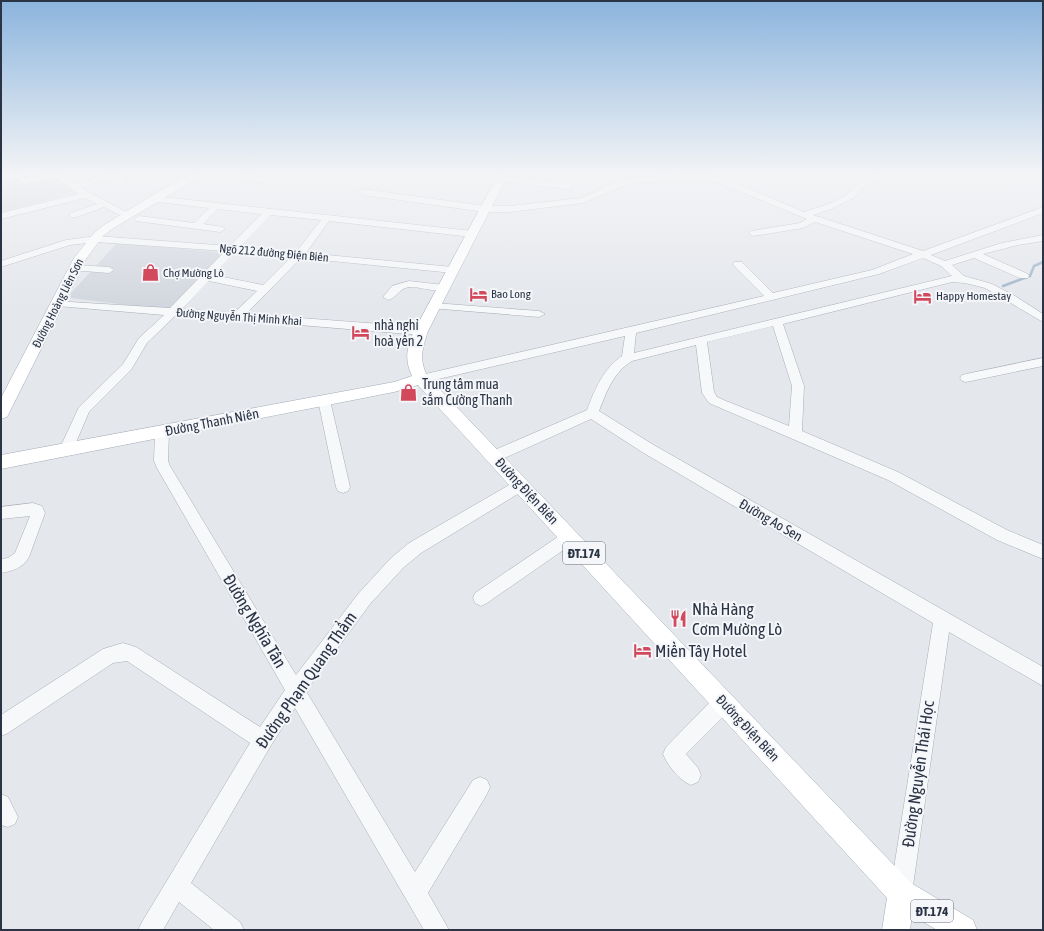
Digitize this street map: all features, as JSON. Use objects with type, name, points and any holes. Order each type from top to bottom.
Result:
[{"type":"main road","name":"Đường Hoàng Liên Sơn","points":[[1,413],[85,250],[108,227],[121,218]]},
{"type":"main road","name":"Đường Điện Biên","points":[[480,218],[421,331],[413,354],[413,362],[421,378],[901,893],[963,930]]},
{"type":"main road","name":"Đường Thanh Niên","points":[[1,462],[394,387],[421,378]]},
{"type":"main road","name":"Đường Nguyễn Thái Học","points":[[896,930],[901,893]]},
{"type":"street","points":[[142,218],[220,229]]},
{"type":"street","points":[[196,226],[204,218]]},
{"type":"street","points":[[66,450],[84,410],[120,374],[143,341],[173,312],[262,218]]},
{"type":"street","points":[[238,317],[299,255],[327,218]]},
{"type":"street","points":[[331,218],[472,234]]},
{"type":"street","points":[[754,233],[803,225],[813,218]]},
{"type":"street","points":[[815,218],[922,254],[945,264],[960,278]]},
{"type":"street","points":[[421,378],[631,331],[875,272],[1020,218]]},
{"type":"street","points":[[945,264],[984,250],[1043,238]]},
{"type":"street","name":"Ngõ 212 đường Điện Biên","points":[[1,264],[69,242],[96,239],[233,249],[453,270]]},
{"type":"street","points":[[974,254],[1024,276]]},
{"type":"street","points":[[738,264],[771,297]]},
{"type":"street","points":[[75,268],[109,270]]},
{"type":"street","points":[[206,277],[265,289]]},
{"type":"street","points":[[495,456],[592,413],[609,373],[617,365],[628,358],[701,339],[945,280],[960,278],[972,280],[993,287],[1043,319]]},
{"type":"street","points":[[388,298],[396,288],[409,284],[444,288]]},
{"type":"street","name":"Đường Nguyễn Thị Minh Khai","points":[[57,303],[421,331]]},
{"type":"street","points":[[434,306],[539,314]]},
{"type":"street","points":[[777,321],[798,386],[796,434]]},
{"type":"street","points":[[628,358],[631,331]]},
{"type":"street","points":[[701,339],[708,393],[713,400],[893,476],[1002,535],[1043,552]]},
{"type":"street","points":[[966,378],[1043,362]]},
{"type":"street","points":[[324,400],[343,487]]},
{"type":"street","name":"Đường Ao Sen","points":[[592,413],[647,448],[1043,677]]},
{"type":"street","name":"Đường Nghĩa Tân","points":[[162,432],[161,461],[164,468],[437,930]]},
{"type":"street","name":"Đường Phạm Quang Thẩm","points":[[150,930],[263,740],[296,690],[364,599],[397,563],[415,548],[521,485]]},
{"type":"street","points":[[1,513],[32,509],[37,510],[38,513],[21,557],[12,564],[1,566]]},
{"type":"street","points":[[481,598],[570,538]]},
{"type":"street","name":"Đường Nguyễn Thái Học","points":[[901,893],[942,619]]},
{"type":"street","points":[[1,726],[110,655],[122,652],[130,653],[263,740]]},
{"type":"street","points":[[690,775],[673,754],[724,702]]},
{"type":"street","points":[[415,893],[480,787]]},
{"type":"street","points":[[177,886],[232,930]]},
{"type":"shaded area","name":"Chợ Mường Lò","points":[[117,243],[227,253],[182,305],[167,310],[71,298],[71,293]]},
{"type":"waterway","points":[[1003,286],[1030,276],[1034,266],[1043,262]]},
{"type":"place","name":"Chợ Mường Lò","points":[[150,273]]},
{"type":"place","name":"Bao Long","points":[[478,294]]},
{"type":"place","name":"Happy Homestay","points":[[923,296]]},
{"type":"place","name":"nhà nghỉ hoà yến 2","points":[[361,333]]},
{"type":"place","name":"Trung tâm mua sắm Cường Thanh","points":[[409,392]]},
{"type":"place","name":"Nhà Hàng Cơm Mường Lò","points":[[679,619]]},
{"type":"place","name":"Miền Tây Hotel","points":[[642,651]]}]
